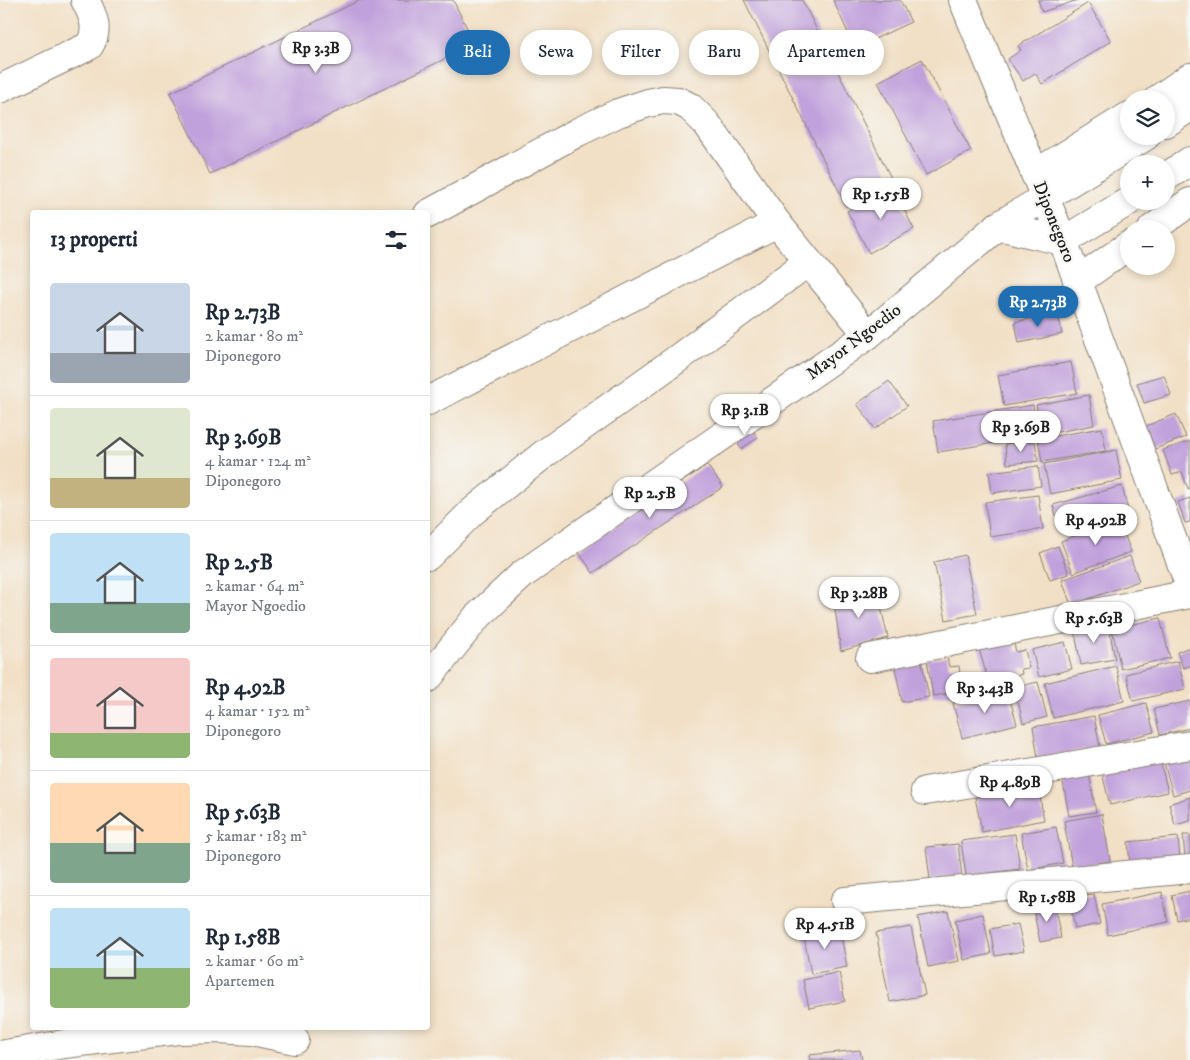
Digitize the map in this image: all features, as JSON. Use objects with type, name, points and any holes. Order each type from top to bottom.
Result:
[{"type":"street","points":[[0,89],[89,46],[95,33],[95,25],[85,0]]},
{"type":"street","name":"Diponegoro","points":[[963,0],[1063,241],[1190,587]]},
{"type":"street","points":[[1171,90],[1190,77]]},
{"type":"street","points":[[430,213],[578,132],[648,103],[663,100],[678,101],[690,107],[707,124],[777,223],[868,335]]},
{"type":"street","points":[[1175,118],[1190,107]]},
{"type":"street","points":[[1040,185],[1120,123]]},
{"type":"street","name":"Mayor Ngoedio","points":[[430,676],[476,618],[523,574],[868,335],[998,226],[1040,185],[1111,159],[1132,145]]},
{"type":"street","points":[[1175,171],[1190,161]]},
{"type":"street","points":[[1165,220],[1190,202]]},
{"type":"street","points":[[998,226],[1063,241],[1120,206]]},
{"type":"street","points":[[430,400],[777,223]]},
{"type":"street","points":[[1077,282],[1120,251]]},
{"type":"street","points":[[430,554],[472,512],[544,454],[808,262]]},
{"type":"street","points":[[870,658],[1190,594]]},
{"type":"street","points":[[925,790],[1190,745]]},
{"type":"street","points":[[845,901],[1190,869]]},
{"type":"street","points":[[0,1055],[64,1044],[178,1030]]},
{"type":"street","points":[[235,1030],[252,1031],[296,1043]]},
{"type":"building","points":[[360,0],[453,0],[468,30],[445,30],[445,59],[210,174],[170,93]]},
{"type":"building","points":[[744,0],[802,0],[817,30],[769,30],[769,50]]},
{"type":"building","points":[[833,0],[900,0],[911,22],[884,35],[884,30],[847,30]]},
{"type":"building","points":[[1038,0],[1078,0],[1042,12]]},
{"type":"building","points":[[1088,3],[1111,41],[1042,84],[1035,73],[1023,81],[1008,59],[1021,50],[1018,46]]},
{"type":"building","points":[[922,59],[971,151],[926,175],[878,82]]},
{"type":"building","points":[[781,75],[840,75],[893,182],[846,205]]},
{"type":"building","points":[[893,188],[914,229],[869,253],[847,211]]},
{"type":"building","points":[[1058,313],[1062,334],[1019,343],[1015,322]]},
{"type":"building","points":[[1071,362],[1077,393],[1004,406],[998,375]]},
{"type":"building","points":[[1164,375],[1171,395],[1144,403],[1137,383]]},
{"type":"building","points":[[889,381],[907,406],[875,429],[857,404]]},
{"type":"building","points":[[1089,395],[1094,425],[1042,435],[1036,405]]},
{"type":"building","points":[[1033,405],[1038,436],[938,452],[933,421]]},
{"type":"building","points":[[1176,414],[1186,437],[1155,449],[1146,426]]},
{"type":"building","points":[[748,423],[758,438],[741,449],[732,434]]},
{"type":"building","points":[[1102,428],[1106,451],[1042,462],[1038,439]]},
{"type":"building","points":[[1035,441],[1038,461],[1007,464],[1005,444]]},
{"type":"building","points":[[1190,441],[1190,488],[1188,489],[1182,472],[1172,475],[1163,450]]},
{"type":"building","points":[[1116,450],[1122,480],[1050,494],[1044,464]]},
{"type":"building","points":[[707,465],[723,487],[593,573],[578,551]]},
{"type":"building","points":[[1038,466],[1041,486],[992,493],[989,472]]},
{"type":"building","points":[[1122,486],[1128,510],[1060,529],[1053,505]]},
{"type":"building","points":[[1038,495],[1043,529],[990,537],[985,502]]},
{"type":"building","points":[[1190,498],[1190,522],[1185,523],[1178,502]]},
{"type":"building","points":[[1119,520],[1131,552],[1073,573],[1061,541]]},
{"type":"building","points":[[1058,546],[1069,574],[1050,580],[1040,553]]},
{"type":"building","points":[[965,555],[977,614],[946,620],[934,562]]},
{"type":"building","points":[[1130,556],[1139,581],[1071,605],[1062,580]]},
{"type":"building","points":[[866,588],[869,602],[879,599],[888,638],[841,651],[833,595]]},
{"type":"building","points":[[1160,618],[1170,658],[1121,669],[1112,629]]},
{"type":"building","points":[[1108,622],[1115,659],[1081,665],[1074,628]]},
{"type":"building","points":[[1012,636],[1016,652],[1025,650],[1029,668],[1021,669],[1022,674],[989,684],[978,645]]},
{"type":"building","points":[[1065,642],[1072,669],[1039,677],[1032,650]]},
{"type":"building","points":[[1190,647],[1190,666],[1183,668],[1177,652]]},
{"type":"building","points":[[920,653],[929,697],[902,702],[893,658]]},
{"type":"building","points":[[947,657],[949,667],[959,666],[962,692],[933,696],[927,660]]},
{"type":"building","points":[[1178,661],[1185,689],[1133,701],[1126,674]]},
{"type":"building","points":[[1116,666],[1124,701],[1053,718],[1045,683]]},
{"type":"building","points":[[1038,682],[1047,717],[1023,723],[1015,687]]},
{"type":"building","points":[[1007,689],[1017,724],[962,738],[953,703]]},
{"type":"building","points":[[1190,701],[1190,728],[1160,735],[1154,709]]},
{"type":"building","points":[[1146,703],[1154,732],[1106,744],[1098,715]]},
{"type":"building","points":[[1094,716],[1100,747],[1038,758],[1033,727]]},
{"type":"building","points":[[1190,756],[1190,790],[1173,795],[1164,763]]},
{"type":"building","points":[[1160,760],[1168,792],[1110,805],[1102,773]]},
{"type":"building","points":[[1089,773],[1096,812],[1069,816],[1062,777]]},
{"type":"building","points":[[1038,785],[1044,820],[982,832],[975,797]]},
{"type":"building","points":[[1190,797],[1190,821],[1175,825],[1169,804]]},
{"type":"building","points":[[1102,814],[1110,861],[1072,867],[1064,821]]},
{"type":"building","points":[[1056,827],[1063,863],[1028,870],[1021,833]]},
{"type":"building","points":[[1015,834],[1020,869],[966,876],[961,841]]},
{"type":"building","points":[[1183,835],[1190,835],[1190,859],[1185,859]]},
{"type":"building","points":[[1178,837],[1180,859],[1130,864],[1128,842]]},
{"type":"building","points":[[958,844],[962,876],[930,880],[926,847]]},
{"type":"building","points":[[1190,891],[1190,917],[1177,920],[1172,895]]},
{"type":"building","points":[[1162,892],[1168,922],[1108,935],[1102,904]]},
{"type":"building","points":[[1094,894],[1100,924],[1075,929],[1069,898]]},
{"type":"building","points":[[1054,904],[1061,938],[1040,942],[1033,909]]},
{"type":"building","points":[[948,911],[959,961],[928,967],[918,917]]},
{"type":"building","points":[[983,914],[991,954],[964,960],[955,920]]},
{"type":"building","points":[[1018,924],[1024,951],[995,956],[990,929]]},
{"type":"building","points":[[839,925],[847,967],[811,974],[803,932]]},
{"type":"building","points":[[911,927],[925,995],[890,1002],[876,933]]},
{"type":"building","points":[[839,972],[845,1001],[809,1008],[803,980]]},
{"type":"building","points":[[860,1050],[862,1060],[810,1060],[809,1055]]}]
